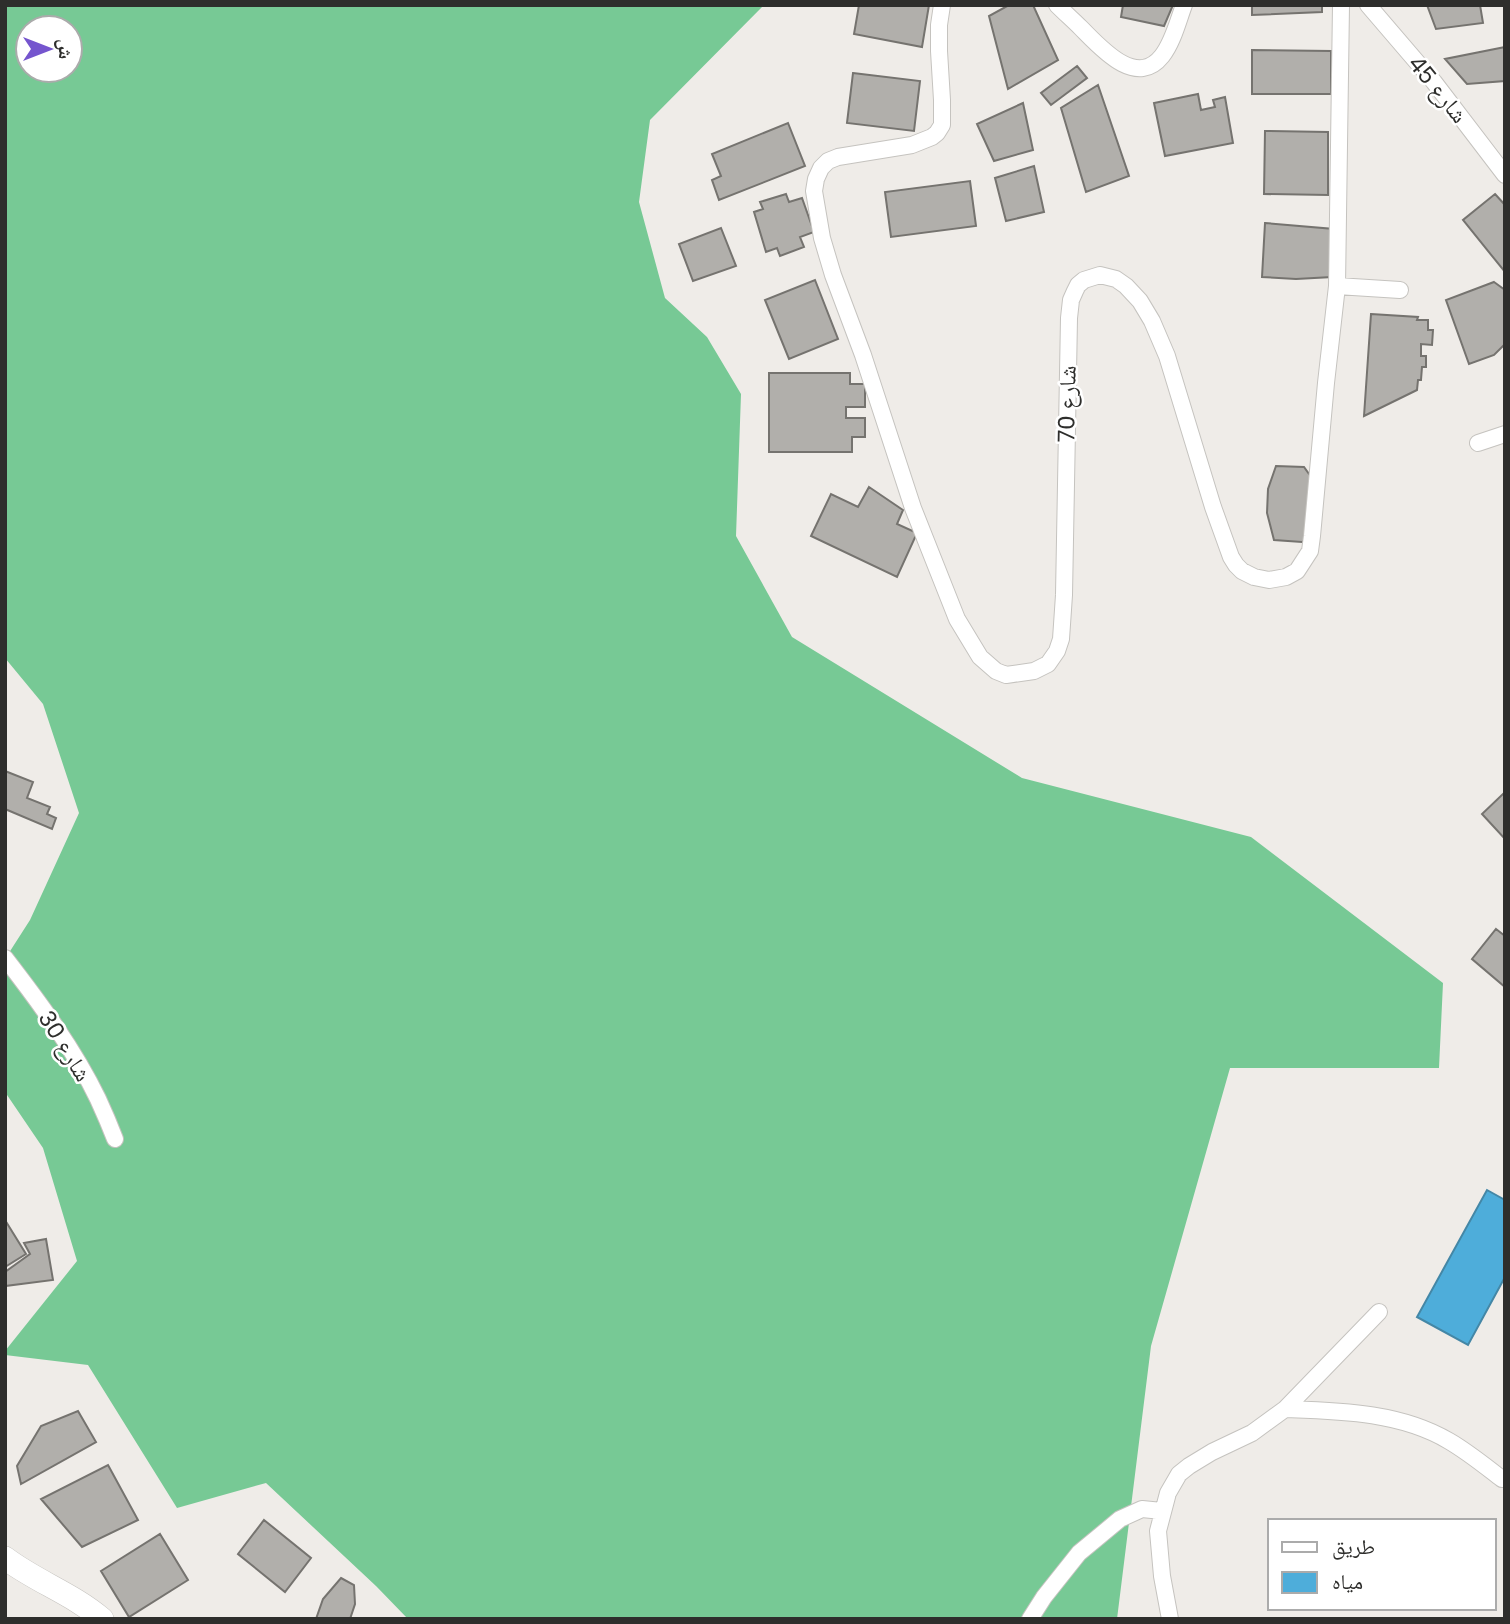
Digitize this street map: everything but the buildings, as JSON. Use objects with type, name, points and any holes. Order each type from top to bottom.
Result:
[{"type":"street","name":"شارع 70","points":[[942,5],[939,25],[942,125],[937,133],[912,145],[828,161],[821,168],[814,191],[822,238],[833,275],[863,355],[913,508],[957,619],[980,657],[1006,676],[1034,671],[1048,664],[1061,639],[1069,318],[1071,300],[1078,285],[1093,276],[1109,276],[1126,286],[1140,301],[1152,321],[1167,356],[1192,440],[1236,565],[1242,572],[1254,577],[1269,580],[1286,577],[1297,571],[1310,551],[1337,286],[1341,5]]},
{"type":"street","points":[[1057,5],[1115,60],[1142,68],[1151,66],[1163,55],[1184,5]]},
{"type":"street","name":"شارع 45","points":[[1368,5],[1434,82],[1505,175]]},
{"type":"street","points":[[1337,286],[1400,290]]},
{"type":"street","points":[[1478,443],[1505,434]]},
{"type":"street","name":"شارع 30","points":[[5,958],[34,995],[79,1064],[116,1139]]},
{"type":"street","points":[[1170,1619],[1162,1576],[1158,1531],[1168,1493],[1178,1474],[1212,1452],[1252,1433],[1285,1409],[1379,1312]]},
{"type":"street","points":[[1285,1409],[1371,1415],[1402,1421],[1448,1440],[1502,1479]]},
{"type":"street","points":[[1030,1619],[1079,1553],[1120,1518],[1142,1509],[1162,1511]]},
{"type":"street","points":[[9,1563],[78,1602],[102,1619]]},
{"type":"green space","points":[[5,5],[764,5],[650,120],[639,202],[665,298],[707,337],[741,394],[736,536],[792,637],[1022,778],[1251,837],[1443,983],[1439,1068],[1230,1068],[1151,1346],[1117,1619],[408,1619],[266,1483],[177,1508],[88,1365],[5,1355],[5,1351],[77,1261],[43,1148],[5,1092],[5,959],[30,920],[79,813],[43,704],[5,658]]},
{"type":"water","points":[[1487,1190],[1505,1200],[1505,1277],[1468,1345],[1417,1317]]}]
